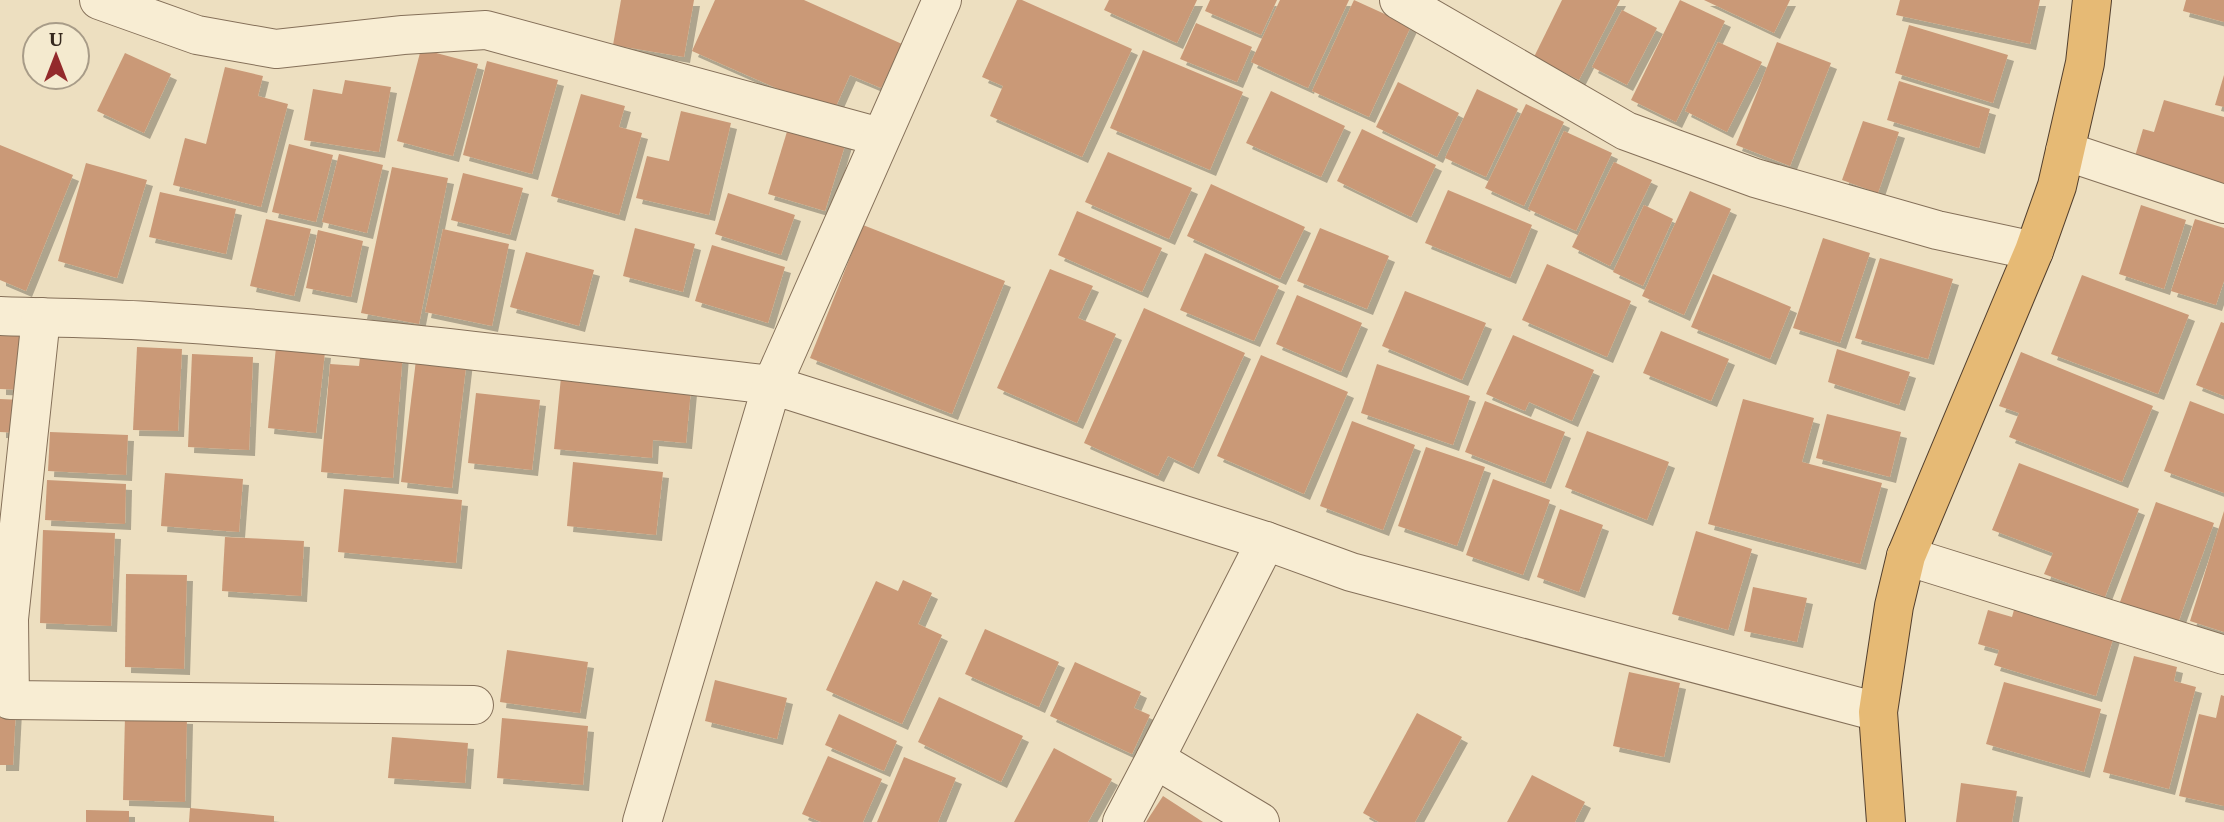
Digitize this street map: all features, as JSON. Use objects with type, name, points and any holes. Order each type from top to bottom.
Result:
[{"type":"highway","points":[[1886,822],[1878,712],[1894,606],[1906,556],[2034,251],[2057,186],[2085,63],[2092,0]]},
{"type":"street","points":[[99,0],[197,36],[276,49],[486,30],[880,137]]},
{"type":"street","points":[[642,822],[772,386],[942,0]]},
{"type":"street","points":[[1399,0],[1626,131],[1755,178],[1937,230],[2034,251]]},
{"type":"street","points":[[2065,150],[2224,204]]},
{"type":"street","points":[[0,316],[148,321],[432,346],[772,386],[1266,541],[1351,572],[1878,712]]},
{"type":"street","points":[[41,317],[9,618],[5,700],[474,705]]},
{"type":"street","points":[[1122,822],[1266,541]]},
{"type":"street","points":[[1906,556],[2224,655]]},
{"type":"street","points":[[1155,760],[1260,822]]},
{"type":"building","points":[[621,0],[694,0],[684,57],[613,45]]},
{"type":"building","points":[[715,0],[804,0],[902,44],[881,88],[850,75],[833,113],[692,51]]},
{"type":"building","points":[[1017,0],[1132,49],[1082,157],[990,116],[1003,86],[982,77]]},
{"type":"building","points":[[1109,0],[1197,0],[1177,43],[1104,10]]},
{"type":"building","points":[[1210,0],[1277,0],[1261,35],[1205,11]]},
{"type":"building","points":[[1280,0],[1349,0],[1308,88],[1251,62]]},
{"type":"building","points":[[1354,0],[1411,26],[1369,117],[1312,91]]},
{"type":"building","points":[[1562,0],[1620,0],[1579,80],[1534,57]]},
{"type":"building","points":[[1680,0],[1725,21],[1676,122],[1631,100]]},
{"type":"building","points":[[1704,0],[1790,0],[1774,33]]},
{"type":"building","points":[[1900,0],[2040,0],[2030,44],[1896,15]]},
{"type":"building","points":[[2186,0],[2224,0],[2224,22],[2183,11]]},
{"type":"building","points":[[1622,10],[1657,28],[1627,85],[1592,67]]},
{"type":"building","points":[[1196,23],[1252,47],[1237,82],[1180,59]]},
{"type":"building","points":[[1909,25],[2008,55],[1993,103],[1895,73]]},
{"type":"building","points":[[1718,42],[1762,62],[1727,132],[1685,111]]},
{"type":"building","points":[[1777,42],[1831,63],[1790,166],[1736,145]]},
{"type":"building","points":[[421,49],[478,64],[453,156],[397,141]]},
{"type":"building","points":[[1143,50],[1243,92],[1210,170],[1110,128]]},
{"type":"building","points":[[125,53],[171,74],[144,133],[97,111]]},
{"type":"building","points":[[487,61],[558,80],[532,174],[463,155]]},
{"type":"building","points":[[225,67],[263,76],[258,96],[288,104],[261,207],[173,185],[185,138],[206,144]]},
{"type":"building","points":[[2224,75],[2224,107],[2215,105]]},
{"type":"building","points":[[345,80],[391,87],[379,152],[304,140],[313,89],[342,94]]},
{"type":"building","points":[[1899,81],[1990,109],[1979,148],[1887,120]]},
{"type":"building","points":[[1398,82],[1459,113],[1437,157],[1376,127]]},
{"type":"building","points":[[1477,89],[1518,109],[1486,177],[1445,158]]},
{"type":"building","points":[[1271,91],[1345,126],[1321,177],[1246,143]]},
{"type":"building","points":[[581,94],[625,106],[619,127],[642,133],[619,215],[551,196]]},
{"type":"building","points":[[2164,100],[2224,117],[2224,189],[2133,163],[2143,129],[2154,132]]},
{"type":"building","points":[[1526,104],[1564,122],[1524,206],[1485,188]]},
{"type":"building","points":[[681,111],[731,123],[709,215],[636,198],[647,156],[669,161]]},
{"type":"building","points":[[1863,121],[1899,132],[1878,193],[1842,180]]},
{"type":"building","points":[[789,125],[846,142],[825,211],[768,194]]},
{"type":"building","points":[[1362,129],[1436,165],[1411,217],[1337,181]]},
{"type":"building","points":[[1564,131],[1612,153],[1576,231],[1528,209]]},
{"type":"building","points":[[289,144],[333,155],[316,222],[272,212]]},
{"type":"building","points":[[0,145],[73,175],[26,291],[0,280]]},
{"type":"building","points":[[1108,152],[1192,188],[1169,239],[1085,202]]},
{"type":"building","points":[[339,154],[383,165],[367,233],[322,222]]},
{"type":"building","points":[[1614,162],[1652,180],[1610,266],[1572,247]]},
{"type":"building","points":[[86,163],[147,180],[117,278],[58,261]]},
{"type":"building","points":[[392,167],[448,178],[419,324],[361,313]]},
{"type":"building","points":[[463,173],[523,188],[510,235],[451,220]]},
{"type":"building","points":[[1211,184],[1305,227],[1280,279],[1187,236]]},
{"type":"building","points":[[1448,190],[1532,225],[1510,278],[1425,243]]},
{"type":"building","points":[[1690,191],[1731,209],[1684,315],[1642,296]]},
{"type":"building","points":[[160,192],[236,209],[226,254],[149,237]]},
{"type":"building","points":[[728,193],[795,215],[781,255],[715,234]]},
{"type":"building","points":[[1644,205],[1673,219],[1643,286],[1613,272]]},
{"type":"building","points":[[2141,205],[2186,220],[2164,289],[2119,274]]},
{"type":"building","points":[[1077,211],[1162,248],[1142,292],[1058,255]]},
{"type":"building","points":[[266,219],[311,229],[294,296],[250,286]]},
{"type":"building","points":[[2195,219],[2224,228],[2224,281],[2216,305],[2171,291]]},
{"type":"building","points":[[863,225],[1005,281],[952,414],[810,358]]},
{"type":"building","points":[[635,228],[695,244],[683,292],[623,276]]},
{"type":"building","points":[[1320,228],[1389,256],[1367,309],[1297,281]]},
{"type":"building","points":[[443,229],[509,244],[492,326],[425,312]]},
{"type":"building","points":[[318,230],[363,241],[351,297],[306,288]]},
{"type":"building","points":[[1823,238],[1870,253],[1840,343],[1793,328]]},
{"type":"building","points":[[712,245],[785,267],[768,323],[695,301]]},
{"type":"building","points":[[526,252],[594,270],[579,326],[510,307]]},
{"type":"building","points":[[1205,253],[1279,286],[1254,341],[1180,310]]},
{"type":"building","points":[[1880,258],[1953,279],[1928,359],[1855,338]]},
{"type":"building","points":[[1547,264],[1631,301],[1607,357],[1522,320]]},
{"type":"building","points":[[1050,269],[1093,286],[1078,318],[1116,334],[1077,423],[997,388]]},
{"type":"building","points":[[1713,274],[1791,307],[1770,359],[1691,327]]},
{"type":"building","points":[[2082,275],[2189,315],[2158,394],[2051,354]]},
{"type":"building","points":[[1405,291],[1486,323],[1462,380],[1382,346]]},
{"type":"building","points":[[1297,295],[1362,323],[1341,372],[1276,344]]},
{"type":"building","points":[[1144,308],[1245,353],[1193,468],[1168,456],[1158,476],[1084,443]]},
{"type":"building","points":[[2221,322],[2224,323],[2224,396],[2196,385]]},
{"type":"building","points":[[1661,331],[1729,359],[1711,401],[1643,373]]},
{"type":"building","points":[[0,332],[27,334],[24,390],[0,389]]},
{"type":"building","points":[[1513,335],[1594,370],[1572,421],[1529,402],[1525,411],[1486,394]]},
{"type":"building","points":[[137,347],[182,349],[178,431],[133,430]]},
{"type":"building","points":[[276,347],[325,352],[316,433],[268,428]]},
{"type":"building","points":[[361,349],[403,352],[393,478],[321,472],[330,364],[359,366]]},
{"type":"building","points":[[1837,349],[1910,372],[1899,405],[1828,382]]},
{"type":"building","points":[[417,352],[467,358],[452,488],[401,482]]},
{"type":"building","points":[[2021,352],[2153,406],[2122,482],[2009,437],[2019,413],[1999,406]]},
{"type":"building","points":[[192,354],[253,357],[249,450],[188,447]]},
{"type":"building","points":[[1261,355],[1348,392],[1304,494],[1217,456]]},
{"type":"building","points":[[1377,364],[1470,396],[1453,445],[1361,413]]},
{"type":"building","points":[[561,377],[691,389],[686,443],[653,440],[652,458],[554,449]]},
{"type":"building","points":[[476,393],[540,400],[532,470],[468,463]]},
{"type":"building","points":[[0,399],[22,400],[21,433],[0,432]]},
{"type":"building","points":[[1743,399],[1814,418],[1802,462],[1882,483],[1860,564],[1708,524]]},
{"type":"building","points":[[1485,401],[1565,432],[1545,483],[1465,452]]},
{"type":"building","points":[[2190,401],[2224,414],[2224,493],[2164,471]]},
{"type":"building","points":[[1827,414],[1901,432],[1890,477],[1816,458]]},
{"type":"building","points":[[1352,421],[1415,445],[1383,530],[1320,506]]},
{"type":"building","points":[[1587,431],[1669,462],[1647,520],[1565,487]]},
{"type":"building","points":[[50,432],[128,435],[126,475],[48,471]]},
{"type":"building","points":[[1426,447],[1485,467],[1457,546],[1398,526]]},
{"type":"building","points":[[573,462],[663,472],[656,535],[567,526]]},
{"type":"building","points":[[2019,463],[2139,509],[2105,597],[2044,574],[2053,553],[1992,530]]},
{"type":"building","points":[[165,473],[243,479],[239,532],[161,526]]},
{"type":"building","points":[[1493,479],[1550,500],[1523,575],[1466,555]]},
{"type":"building","points":[[47,480],[126,484],[125,524],[45,520]]},
{"type":"building","points":[[344,489],[462,500],[456,563],[338,552]]},
{"type":"building","points":[[2156,502],[2214,523],[2178,623],[2120,602]]},
{"type":"building","points":[[1560,509],[1603,525],[1579,592],[1537,577]]},
{"type":"building","points":[[2224,511],[2224,632],[2190,621]]},
{"type":"building","points":[[43,530],[115,533],[111,626],[40,623]]},
{"type":"building","points":[[1696,531],[1752,549],[1728,630],[1672,614]]},
{"type":"building","points":[[225,537],[304,541],[301,596],[222,591]]},
{"type":"building","points":[[126,574],[187,575],[184,669],[125,667]]},
{"type":"building","points":[[903,580],[932,593],[918,624],[942,635],[902,724],[826,690],[876,581],[898,591]]},
{"type":"building","points":[[1753,587],[1807,598],[1797,642],[1744,631]]},
{"type":"building","points":[[2017,599],[2116,629],[2096,696],[1994,665],[1999,650],[1978,644],[1988,610],[2012,617]]},
{"type":"building","points":[[985,629],[1059,662],[1039,707],[965,674]]},
{"type":"building","points":[[507,650],[588,662],[580,713],[500,702]]},
{"type":"building","points":[[2134,656],[2177,667],[2174,681],[2196,687],[2169,789],[2103,772]]},
{"type":"building","points":[[1075,662],[1141,692],[1134,708],[1150,715],[1132,754],[1050,716]]},
{"type":"building","points":[[1629,672],[1680,683],[1664,757],[1613,746]]},
{"type":"building","points":[[715,680],[787,698],[777,739],[705,721]]},
{"type":"building","points":[[2004,682],[2101,709],[2084,772],[1986,744]]},
{"type":"building","points":[[2221,695],[2224,696],[2224,806],[2179,796],[2199,714],[2216,718]]},
{"type":"building","points":[[939,697],[1023,736],[1001,782],[918,742]]},
{"type":"building","points":[[0,706],[16,707],[13,765],[0,765]]},
{"type":"building","points":[[1417,713],[1462,737],[1415,822],[1379,822],[1363,813]]},
{"type":"building","points":[[839,714],[897,741],[884,771],[825,745]]},
{"type":"building","points":[[125,716],[187,718],[185,802],[123,800]]},
{"type":"building","points":[[502,718],[588,726],[583,785],[497,778]]},
{"type":"building","points":[[392,737],[468,743],[465,783],[388,778]]},
{"type":"building","points":[[1054,748],[1112,779],[1088,822],[1014,822]]},
{"type":"building","points":[[828,756],[882,779],[863,822],[821,822],[802,814]]},
{"type":"building","points":[[904,757],[956,778],[938,822],[877,822]]},
{"type":"building","points":[[1532,775],[1585,802],[1575,822],[1507,822]]},
{"type":"building","points":[[1961,783],[2017,791],[2012,822],[1956,822]]},
{"type":"building","points":[[1163,796],[1203,822],[1146,822]]},
{"type":"building","points":[[190,808],[274,816],[274,822],[189,822]]},
{"type":"building","points":[[86,810],[129,811],[129,822],[86,822]]}]
